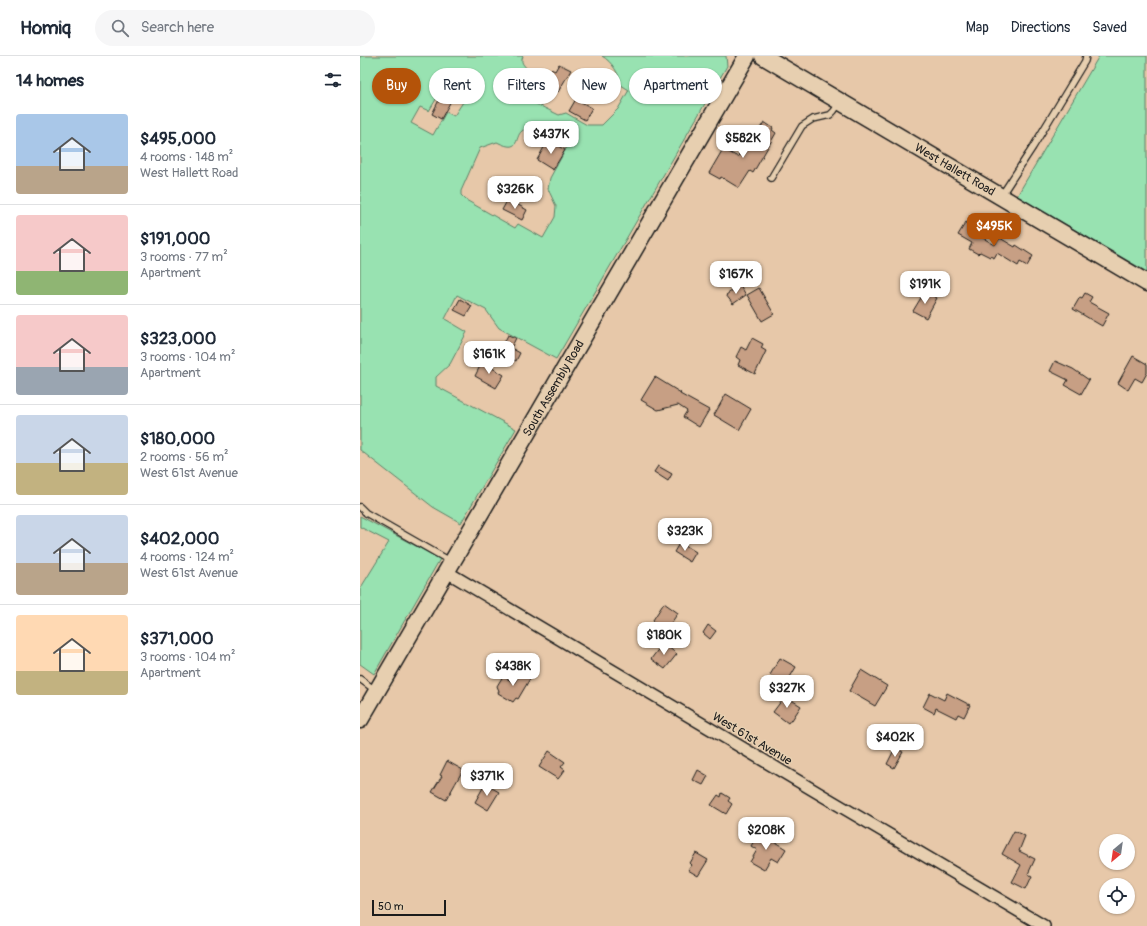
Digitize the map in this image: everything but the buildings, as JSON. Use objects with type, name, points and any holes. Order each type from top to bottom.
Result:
[{"type":"street","name":"South Assembly Road","points":[[360,720],[748,56]]},
{"type":"street","name":"West Hallett Road","points":[[763,56],[1147,283]]},
{"type":"street","name":"West 61st Avenue","points":[[450,567],[825,798],[1044,926]]},
{"type":"lane","points":[[1001,197],[1033,148],[1085,62],[1086,56]]},
{"type":"lane","points":[[771,178],[802,126],[813,119],[830,115],[840,102]]},
{"type":"lane","points":[[360,507],[366,513],[450,567]]},
{"type":"lane","points":[[360,679],[377,691]]},
{"type":"green space","points":[[360,56],[523,56],[522,61],[526,68],[493,68],[493,104],[536,104],[559,115],[566,113],[587,125],[602,125],[618,109],[629,90],[629,104],[705,104],[556,359],[499,328],[486,310],[457,295],[445,319],[467,332],[450,364],[436,377],[436,386],[516,429],[461,523],[433,507],[360,450]],"holes":[[[527,129],[546,140],[549,134],[568,145],[550,178],[548,189],[556,206],[555,217],[543,238],[518,224],[515,228],[466,200],[461,195],[461,191],[480,148],[497,142],[506,146],[515,145],[522,131]]]},
{"type":"green space","points":[[602,56],[726,56],[727,66],[722,75],[722,68],[629,68],[629,90],[621,85],[621,68],[614,68],[609,61]]},
{"type":"green space","points":[[1099,56],[1147,56],[1147,272],[1017,196]]},
{"type":"green space","points":[[360,516],[440,559],[374,674],[360,664],[360,589],[389,542],[360,527]]}]
